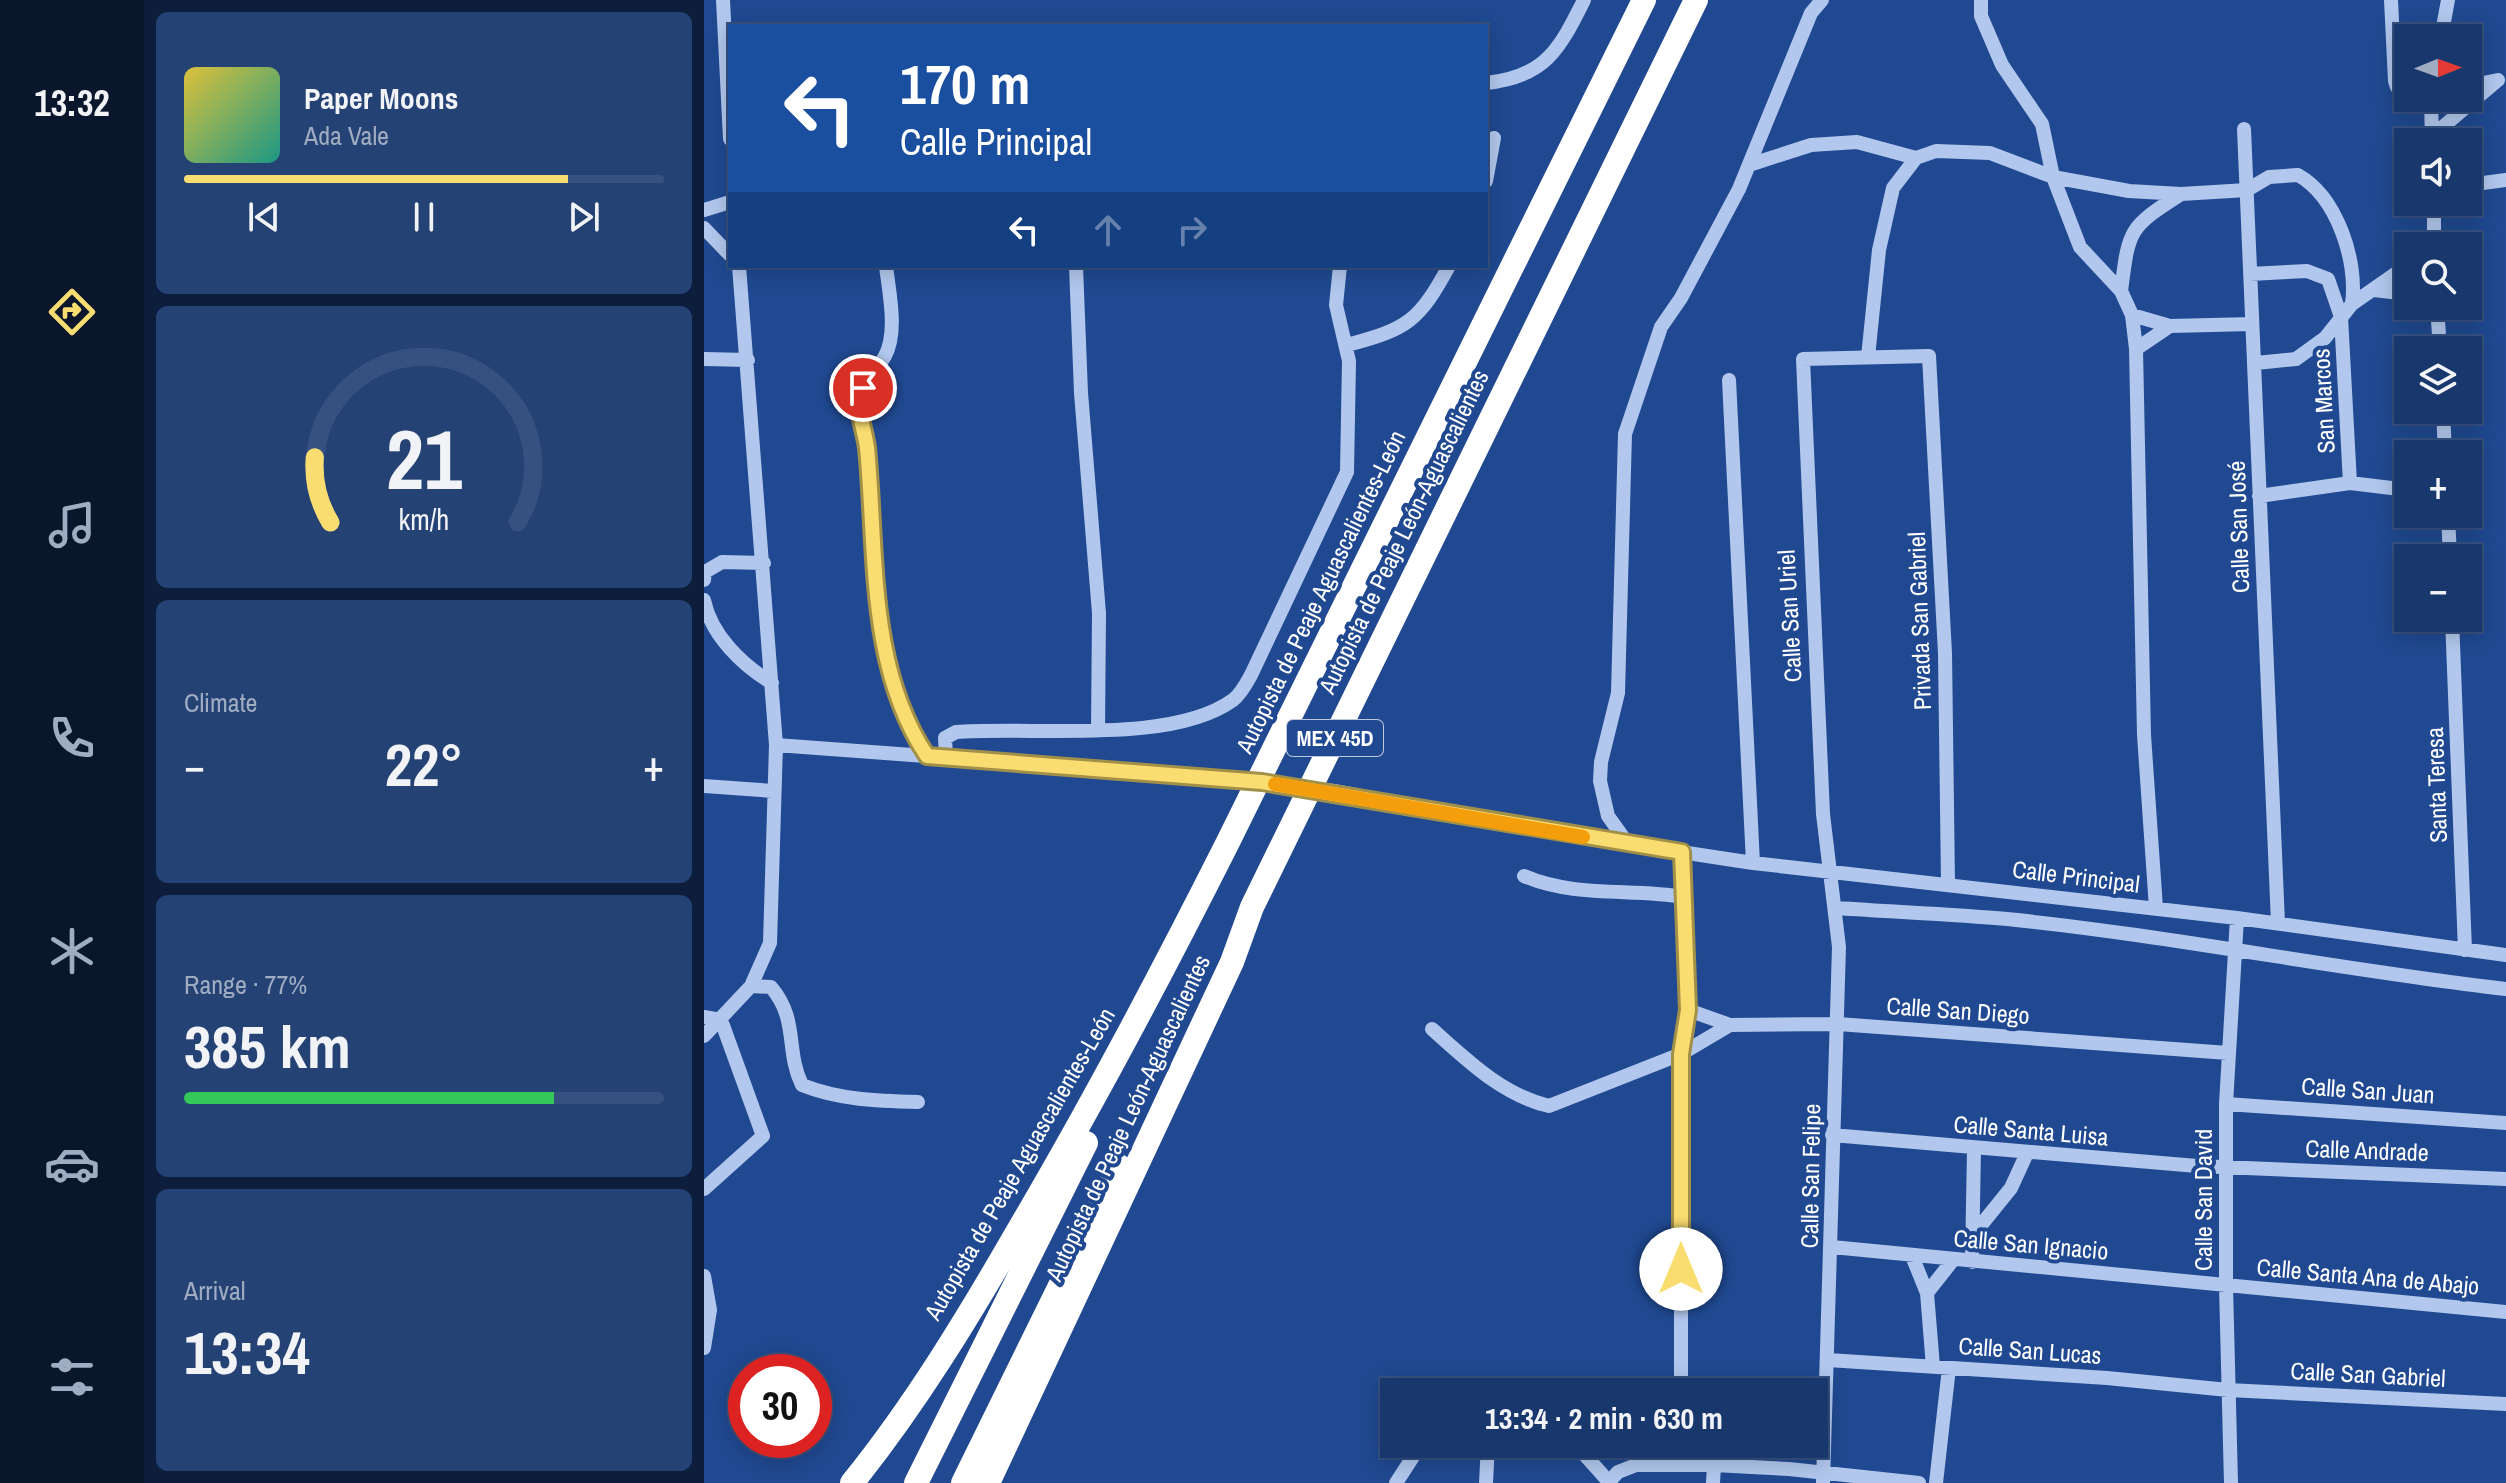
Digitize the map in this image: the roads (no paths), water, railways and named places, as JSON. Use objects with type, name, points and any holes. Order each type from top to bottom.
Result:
[{"type":"highway","name":"Autopista de Peaje Aguascalientes-León","points":[[852,1483],[877,1453],[979,1297],[1077,1130],[1191,916],[1644,0]]},
{"type":"highway","name":"Autopista de Peaje León-Aguascalientes","points":[[988,1483],[1220,990],[1252,907],[1696,0]]},
{"type":"highway","points":[[963,1483],[1223,955],[1252,907]]},
{"type":"highway","points":[[916,1483],[1092,1133],[1169,972],[1191,916]]},
{"type":"street","points":[[723,0],[728,94]]},
{"type":"street","points":[[1488,83],[1521,78],[1541,68],[1558,47],[1584,0]]},
{"type":"street","points":[[1634,845],[1608,816],[1600,781],[1601,762],[1618,693],[1625,434],[1661,327],[1681,298],[1749,165],[1811,13],[1822,0]]},
{"type":"street","points":[[1981,0],[1981,16],[2002,65],[2042,124],[2053,177],[2080,247],[2121,291],[2132,315],[2136,349],[2144,735],[2156,908]]},
{"type":"street","points":[[2391,0],[2394,61]]},
{"type":"street","points":[[2444,24],[2448,0]]},
{"type":"street","points":[[2482,84],[2502,80]]},
{"type":"street","points":[[2445,128],[2502,80]]},
{"type":"street","name":"Calle San José","points":[[2244,129],[2278,923]]},
{"type":"street","points":[[1488,170],[1494,138]]},
{"type":"street","points":[[1749,165],[1811,145],[1857,142],[1916,158]]},
{"type":"street","points":[[1868,357],[1879,250],[1893,188],[1916,158],[1936,151],[1990,153],[2053,177],[2129,191],[2181,194],[2247,190],[2269,177],[2289,173],[2308,181],[2319,191],[2336,222],[2353,277],[2352,304]]},
{"type":"street","points":[[2482,183],[2506,180]]},
{"type":"street","points":[[2121,291],[2128,240],[2139,221],[2181,194]]},
{"type":"street","points":[[704,210],[728,203]]},
{"type":"street","points":[[704,228],[728,253]]},
{"type":"street","points":[[704,1036],[751,986],[770,943],[776,745],[739,268]]},
{"type":"street","points":[[886,268],[891,305],[886,354],[863,388],[858,410],[867,448],[879,611],[895,694],[905,719],[927,756]]},
{"type":"street","points":[[1076,268],[1081,393],[1099,613],[1098,730]]},
{"type":"street","points":[[946,757],[945,738],[956,732],[1098,730],[1171,723],[1198,717],[1237,698],[1347,472],[1347,345],[1338,327],[1336,305],[1340,268]]},
{"type":"street","points":[[1347,345],[1391,334],[1425,309],[1448,268]]},
{"type":"street","name":"San Marcos","points":[[2250,274],[2307,271],[2328,279],[2341,317],[2350,483]]},
{"type":"street","points":[[2256,363],[2296,359],[2325,338],[2352,304],[2394,275]]},
{"type":"street","points":[[2374,290],[2394,292]]},
{"type":"street","points":[[2132,315],[2170,326],[2252,324]]},
{"type":"street","points":[[2136,349],[2170,326]]},
{"type":"street","name":"Privada San Gabriel","points":[[1868,357],[1929,356],[1945,653],[1948,884]]},
{"type":"street","name":"Calle San Uriel","points":[[1828,870],[1812,616],[1803,359],[1868,357]]},
{"type":"street","points":[[704,359],[748,360]]},
{"type":"street","points":[[1729,380],[1753,863]]},
{"type":"street","points":[[2259,496],[2350,483],[2394,488]]},
{"type":"street","points":[[704,580],[705,572],[722,562],[764,563]]},
{"type":"street","points":[[704,600],[709,623],[753,672],[772,683]]},
{"type":"street","name":"Santa Teresa","points":[[2453,632],[2465,950]]},
{"type":"street","name":"Calle Principal","points":[[776,745],[1238,779],[1334,791],[1634,845],[1753,863],[2156,908],[2506,955]]},
{"type":"street","points":[[704,786],[773,791]]},
{"type":"street","points":[[1681,1378],[1681,1054],[1688,1010],[1682,852]]},
{"type":"street","name":"Calle San Felipe","points":[[1823,1478],[1838,1024],[1837,908],[1828,870]]},
{"type":"street","points":[[1524,876],[1551,888],[1643,890],[1684,897]]},
{"type":"street","points":[[1837,908],[2006,919],[2234,949],[2378,974],[2506,989]]},
{"type":"street","name":"Calle San David","points":[[2231,1483],[2226,1286],[2226,1104],[2237,918]]},
{"type":"street","points":[[751,986],[771,987],[784,1003],[790,1019],[795,1070],[802,1085],[819,1092],[870,1100],[918,1102]]},
{"type":"street","name":"Calle San Diego","points":[[1688,1010],[1730,1025],[1838,1024],[2228,1053]]},
{"type":"street","points":[[704,1017],[721,1020]]},
{"type":"street","points":[[704,1189],[763,1136],[721,1020]]},
{"type":"street","points":[[1432,1029],[1489,1078],[1533,1102],[1549,1106],[1681,1054],[1730,1025]]},
{"type":"street","name":"Calle San Juan","points":[[2226,1104],[2506,1123]]},
{"type":"street","name":"Calle Santa Luisa","points":[[1832,1135],[1974,1149],[2227,1167]]},
{"type":"street","points":[[1972,1262],[1974,1149]]},
{"type":"street","points":[[1973,1235],[2011,1188],[2027,1153]]},
{"type":"street","name":"Calle Andrade","points":[[2227,1167],[2506,1179]]},
{"type":"street","name":"Calle San Ignacio","points":[[1832,1247],[2226,1286]]},
{"type":"street","points":[[1912,1256],[1927,1293],[1933,1367]]},
{"type":"street","points":[[1927,1293],[1953,1260]]},
{"type":"street","points":[[704,1276],[710,1310],[704,1348]]},
{"type":"street","name":"Calle Santa Ana de Abajo","points":[[2226,1286],[2506,1312]]},
{"type":"street","name":"Calle San Lucas","points":[[1828,1360],[2228,1390]]},
{"type":"street","points":[[1936,1483],[1949,1368]]},
{"type":"street","name":"Calle San Gabriel","points":[[2228,1390],[2506,1404]]},
{"type":"street","points":[[1396,1483],[1412,1458]]},
{"type":"street","points":[[1486,1483],[1487,1458]]},
{"type":"street","points":[[1587,1458],[1608,1482],[1618,1472],[1636,1465],[1714,1465],[1823,1478],[1919,1483]]},
{"type":"street","points":[[1681,1458],[1681,1465]]},
{"type":"street","points":[[1713,1483],[1714,1465]]}]
